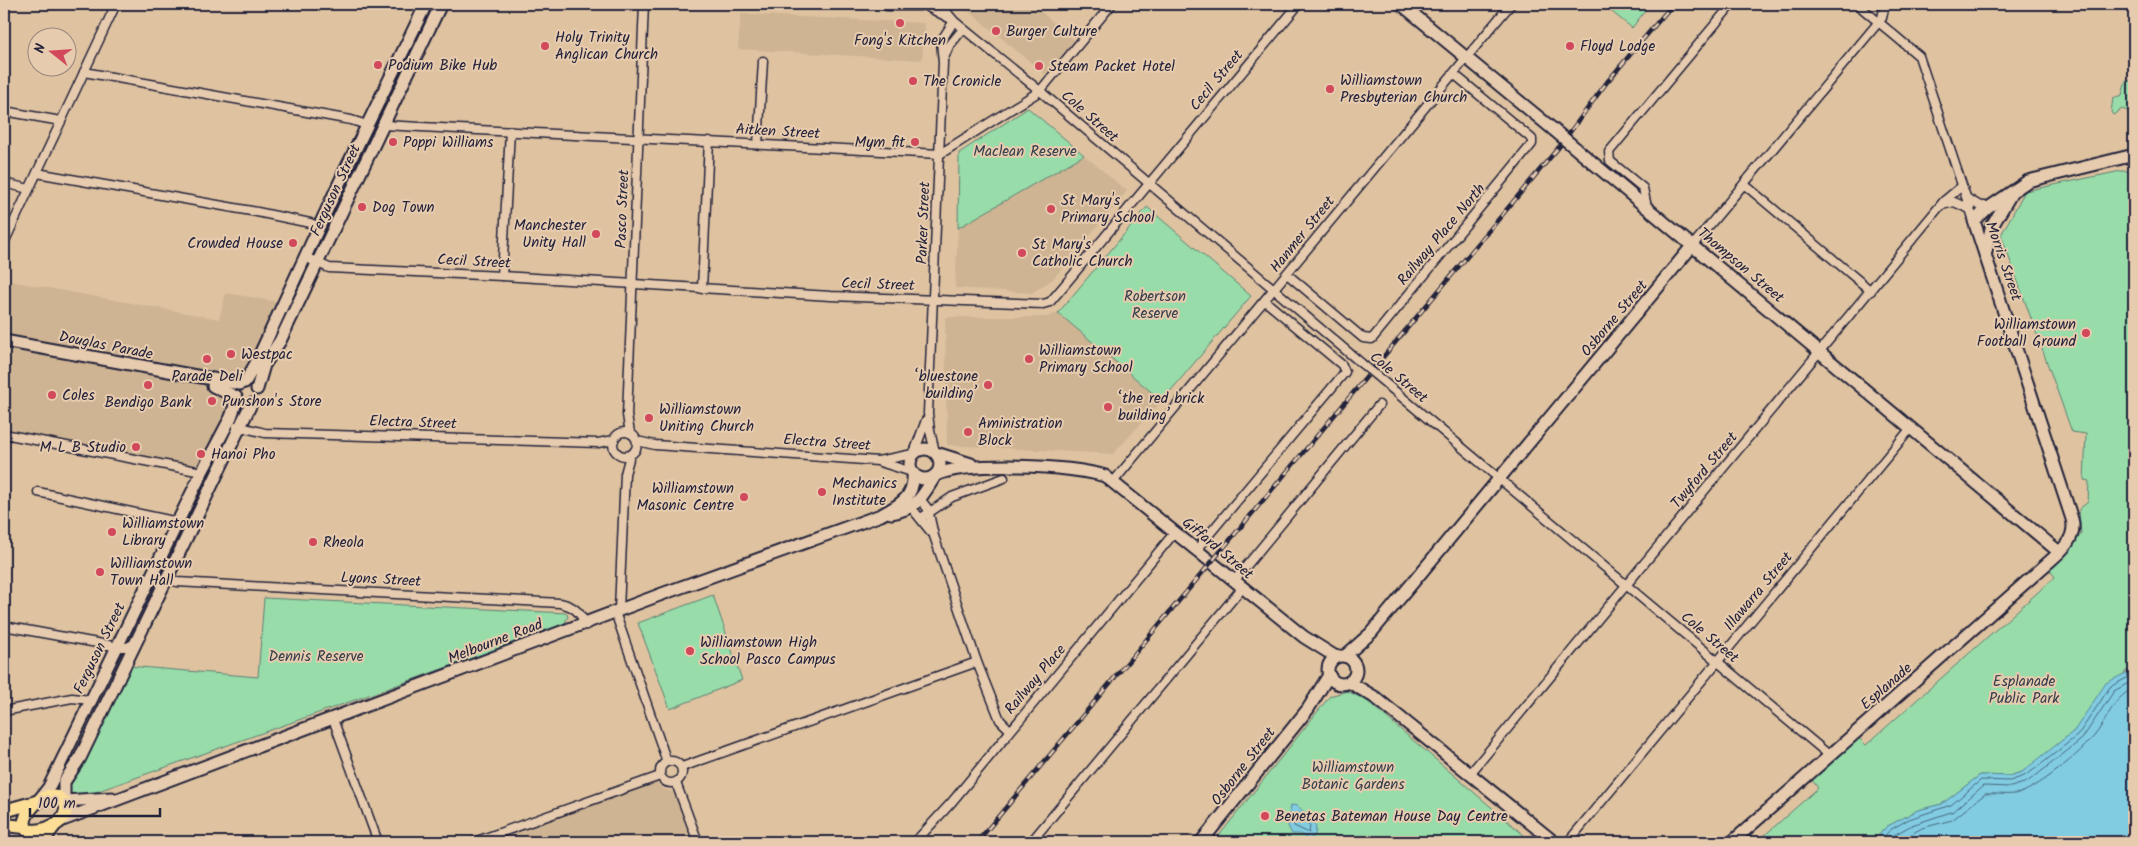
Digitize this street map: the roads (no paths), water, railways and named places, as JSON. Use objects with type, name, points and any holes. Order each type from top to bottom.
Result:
[{"type":"main road","points":[[4,811],[50,796],[64,801],[67,810],[42,842]]},
{"type":"main road","points":[[27,842],[25,828],[29,813],[38,801]]},
{"type":"main road","points":[[4,825],[42,830],[58,822]]},
{"type":"street","points":[[4,243],[116,4]]},
{"type":"street","name":"Ferguson Street","points":[[242,383],[256,365],[305,256],[426,4]]},
{"type":"street","name":"Ferguson Street","points":[[257,389],[264,365],[280,341],[441,4]]},
{"type":"street","name":"Pasco Street","points":[[626,433],[644,4]]},
{"type":"street","points":[[887,4],[920,4]]},
{"type":"street","name":"Cole Street","points":[[920,4],[953,21],[1040,91],[1274,290],[1829,755]]},
{"type":"street","name":"Cole Street","points":[[940,4],[953,21]]},
{"type":"street","points":[[940,154],[1040,91],[1112,4]]},
{"type":"street","name":"Cecil Street","points":[[305,256],[329,268],[633,283],[702,289],[1005,304],[1043,304],[1050,302],[1299,4]]},
{"type":"street","name":"Thompson Street","points":[[1401,4],[1693,245],[2059,552]]},
{"type":"street","name":"Hanmer Street","points":[[1114,481],[1511,4]]},
{"type":"street","points":[[1647,207],[1646,194],[1643,188],[1610,161],[1609,152],[1732,4]]},
{"type":"street","name":"Morris Street","points":[[1857,4],[1919,56],[2074,524],[2073,533],[2059,552]]},
{"type":"street","points":[[1879,21],[1884,14],[1885,4]]},
{"type":"street","name":"Parker Street","points":[[936,453],[930,432],[928,413],[940,154],[942,38],[953,21]]},
{"type":"street","name":"Osborne Street","points":[[1201,842],[1308,709],[1693,245],[1745,185],[1879,21]]},
{"type":"street","name":"Parker Street","points":[[943,63],[949,46],[963,29]]},
{"type":"street","points":[[758,144],[763,61]]},
{"type":"street","points":[[84,72],[352,120],[367,125]]},
{"type":"street","name":"Railway Place North","points":[[1287,274],[1363,338],[1372,339],[1532,144],[1532,139],[1454,74]]},
{"type":"street","points":[[4,111],[61,121]]},
{"type":"street","name":"Aitken Street","points":[[383,125],[940,154]]},
{"type":"street","points":[[502,276],[510,131]]},
{"type":"street","points":[[702,289],[709,142]]},
{"type":"street","points":[[1975,223],[1993,218],[1997,207],[2024,183],[2134,155]]},
{"type":"street","points":[[37,173],[257,212],[310,223],[319,227]]},
{"type":"street","points":[[4,183],[29,189]]},
{"type":"street","points":[[1745,185],[1871,291]]},
{"type":"street","name":"Twyford Street","points":[[1469,774],[1939,208],[1962,186]]},
{"type":"street","points":[[1966,197],[1972,204],[1997,207]]},
{"type":"street","points":[[1939,208],[1952,202],[1970,210]]},
{"type":"street","points":[[1986,255],[1988,235],[1997,207]]},
{"type":"street","points":[[1196,550],[1344,372],[1342,365],[1265,300]]},
{"type":"street","name":"Douglas Parade","points":[[4,341],[203,379],[242,383]]},
{"type":"street","name":"Douglas Parade","points":[[203,379],[236,398]]},
{"type":"street","points":[[242,383],[254,384],[257,389],[257,398],[251,404],[243,404],[236,398],[236,390],[242,383]]},
{"type":"street","name":"Ferguson Street","points":[[38,801],[49,787],[119,647],[202,472],[228,423],[236,398]]},
{"type":"street","name":"Ferguson Street","points":[[64,801],[64,782],[80,758],[251,404]]},
{"type":"street","points":[[1031,842],[1379,405]]},
{"type":"street","name":"Parker Street","points":[[914,454],[928,413]]},
{"type":"street","name":"Electra Street","points":[[228,423],[265,432],[614,444]]},
{"type":"street","name":"Illawarra Street","points":[[1568,842],[1911,428]]},
{"type":"street","points":[[625,474],[620,455],[614,444],[626,433],[637,445],[630,455],[625,474],[617,611],[667,762]]},
{"type":"street","points":[[4,434],[202,472]]},
{"type":"street","name":"Electra Street","points":[[637,445],[878,461],[913,472]]},
{"type":"street","points":[[934,536],[921,518],[913,501],[913,472],[910,464],[914,454],[926,448],[936,453],[978,465]]},
{"type":"street","points":[[913,501],[935,475],[940,464],[936,453]]},
{"type":"street","name":"Electra Street","points":[[878,461],[914,454]]},
{"type":"street","points":[[620,455],[630,455]]},
{"type":"street","points":[[913,472],[922,479],[952,468],[978,465],[1081,471],[1105,476],[1114,481]]},
{"type":"street","points":[[921,518],[952,497],[1004,478]]},
{"type":"street","name":"Giffard Street","points":[[1114,481],[1376,698],[1554,842]]},
{"type":"street","points":[[38,492],[178,522],[191,529]]},
{"type":"street","points":[[913,501],[926,505],[934,536],[977,662],[1000,720],[1010,730]]},
{"type":"street","name":"Melbourne Road","points":[[58,822],[334,720],[617,611],[881,515],[913,501]]},
{"type":"street","name":"Railway Place","points":[[915,842],[951,803],[1175,532]]},
{"type":"street","name":"Esplanade","points":[[1732,842],[2059,552]]},
{"type":"street","name":"Lyons Street","points":[[165,579],[187,583],[560,603],[575,609],[582,616],[586,624]]},
{"type":"street","points":[[4,626],[119,647],[127,647],[135,643]]},
{"type":"street","points":[[682,767],[977,662]]},
{"type":"street","points":[[4,711],[72,698],[91,700]]},
{"type":"street","points":[[334,720],[378,842]]},
{"type":"street","points":[[676,783],[665,782],[660,776],[661,768],[667,762],[675,762],[682,767]]},
{"type":"street","points":[[676,783],[682,776],[682,767]]},
{"type":"street","points":[[474,842],[660,776]]},
{"type":"street","points":[[676,783],[698,842]]},
{"type":"street","name":"Melbourne Road","points":[[64,801],[120,798]]},
{"type":"water","points":[[2134,669],[2134,842],[1873,842],[1886,827],[1918,810],[1942,804],[1980,775],[2009,776],[2022,772],[2074,731],[2106,683]]},
{"type":"water","points":[[1291,805],[1298,806],[1316,826],[1315,835],[1309,840],[1300,834],[1292,834],[1288,826]]},
{"type":"railway","points":[[977,842],[1559,147],[1607,82],[1673,4]]},
{"type":"place","name":"Fong's Kitchen","points":[[900,23]]},
{"type":"place","name":"Burger Culture","points":[[996,31]]},
{"type":"place","name":"Holy Trinity Anglican Church","points":[[545,46]]},
{"type":"place","name":"Floyd Lodge","points":[[1570,46]]},
{"type":"place","name":"Podium Bike Hub","points":[[378,65]]},
{"type":"place","name":"Steam Packet Hotel","points":[[1039,66]]},
{"type":"place","name":"The Cronicle","points":[[913,81]]},
{"type":"place","name":"Williamstown Presbyterian Church","points":[[1330,89]]},
{"type":"place","name":"Poppi Williams","points":[[393,142]]},
{"type":"place","name":"Mym fit","points":[[915,142]]},
{"type":"place","name":"Dog Town","points":[[362,207]]},
{"type":"place","name":"St Mary's Primary School","points":[[1051,209]]},
{"type":"place","name":"Manchester Unity Hall","points":[[596,234]]},
{"type":"place","name":"Crowded House","points":[[293,243]]},
{"type":"place","name":"St Mary's Catholic Church","points":[[1022,253]]},
{"type":"place","name":"Williamstown Football Ground","points":[[2086,333]]},
{"type":"place","name":"Westpac","points":[[231,354]]},
{"type":"place","name":"Parade Deli","points":[[207,359]]},
{"type":"place","name":"Williamstown Primary School","points":[[1029,359]]},
{"type":"place","name":"Bendigo Bank","points":[[148,385]]},
{"type":"place","name":"‘bluestone building’","points":[[988,385]]},
{"type":"place","name":"Coles","points":[[52,395]]},
{"type":"place","name":"Punshon's Store","points":[[212,401]]},
{"type":"place","name":"‘the red brick building’","points":[[1108,407]]},
{"type":"place","name":"Williamstown Uniting Church","points":[[649,418]]},
{"type":"place","name":"Aministration Block","points":[[968,432]]},
{"type":"place","name":"M L B Studio","points":[[136,447]]},
{"type":"place","name":"Hanoi Pho","points":[[201,454]]},
{"type":"place","name":"Mechanics Institute","points":[[822,492]]},
{"type":"place","name":"Williamstown Masonic Centre","points":[[744,497]]},
{"type":"place","name":"Williamstown Library","points":[[112,532]]},
{"type":"place","name":"Rheola","points":[[313,542]]},
{"type":"place","name":"Williamstown Town Hall","points":[[100,572]]},
{"type":"place","name":"Williamstown High School Pasco Campus","points":[[690,651]]},
{"type":"place","name":"Benetas Bateman House Day Centre","points":[[1265,816]]},
{"type":"park label","name":"Maclean Reserve","points":[[1025,151]]},
{"type":"park label","name":"Robertson Reserve","points":[[1155,304]]},
{"type":"park label","name":"Dennis Reserve","points":[[316,656]]},
{"type":"park label","name":"Esplanade Public Park","points":[[2024,690]]},
{"type":"park label","name":"Williamstown Botanic Gardens","points":[[1353,776]]}]
